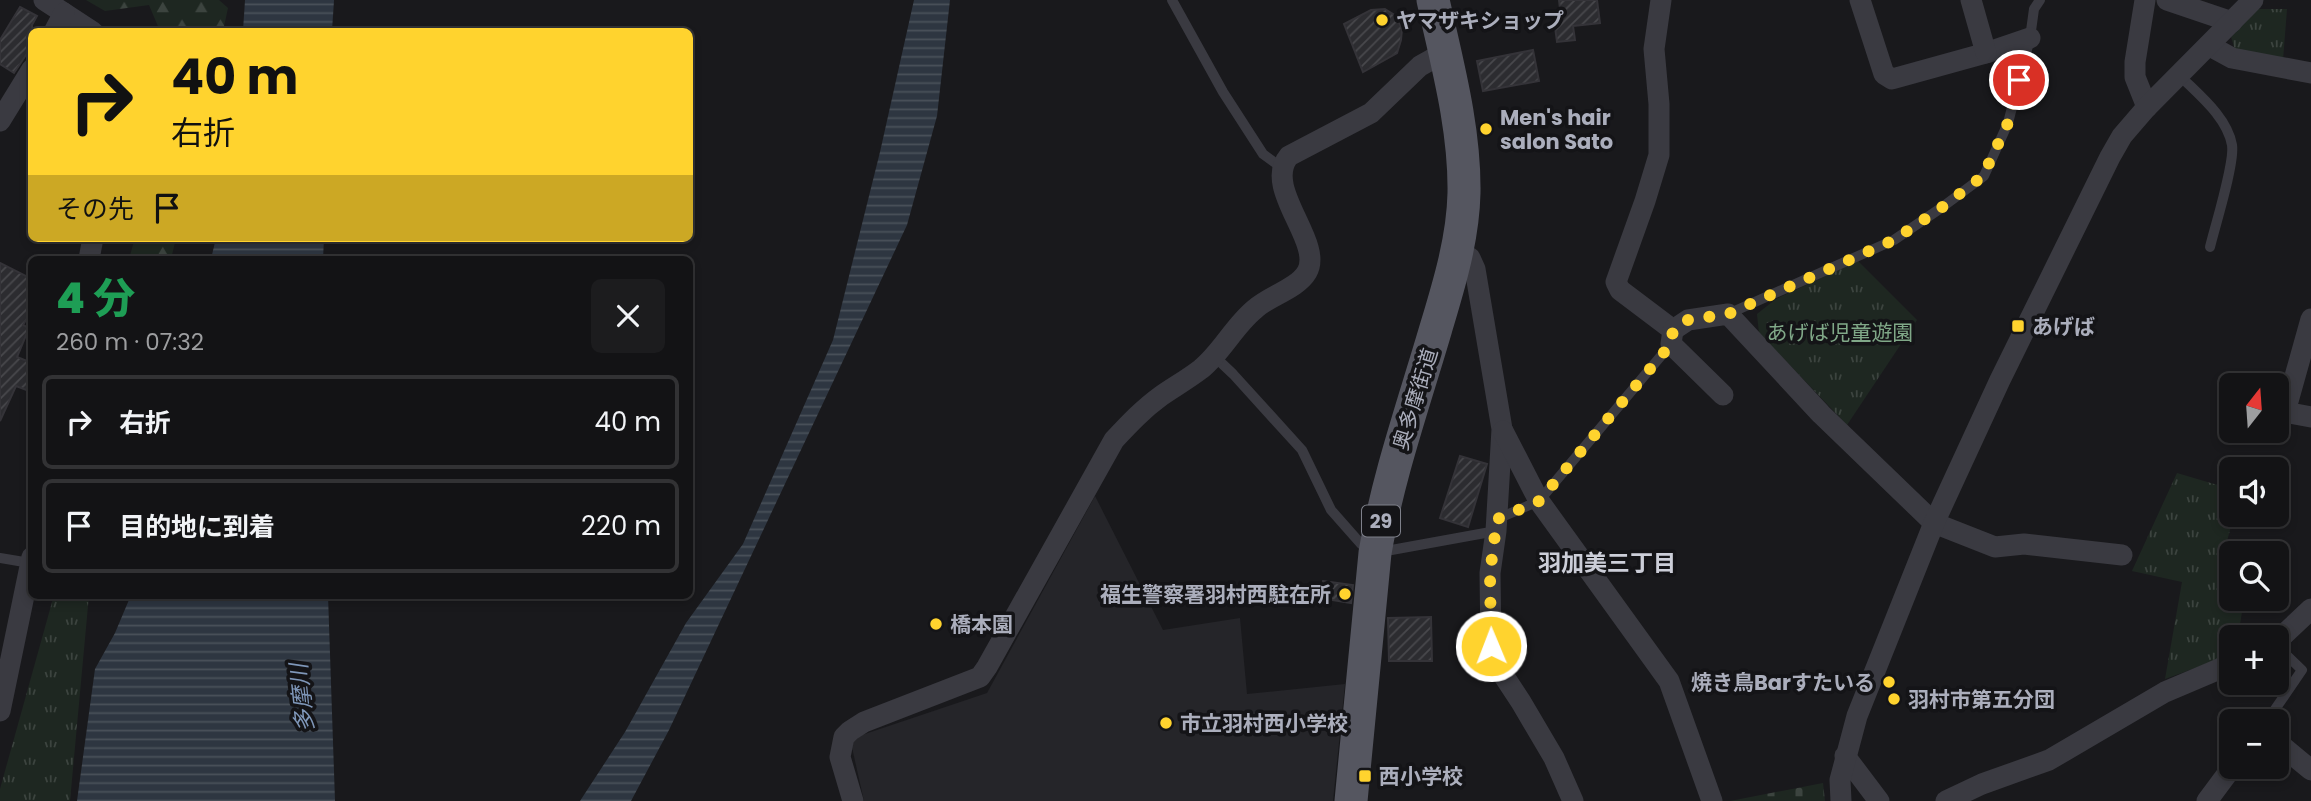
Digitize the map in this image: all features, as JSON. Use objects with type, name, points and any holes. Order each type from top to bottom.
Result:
[{"type":"main road","name":"奥多摩街道","points":[[1350,801],[1376,553],[1385,499],[1457,250],[1464,203],[1464,168],[1459,127],[1433,0]]},
{"type":"street","points":[[44,0],[59,22],[79,28]]},
{"type":"street","points":[[1661,0],[1654,49],[1659,104],[1659,156],[1646,201],[1616,282],[1620,290],[1672,337],[1723,395]]},
{"type":"street","points":[[1860,0],[1884,74],[1892,79],[2030,38]]},
{"type":"street","points":[[1971,0],[1986,53]]},
{"type":"street","points":[[2145,0],[2135,77],[2147,107]]},
{"type":"street","points":[[2167,0],[2232,22]]},
{"type":"street","points":[[1841,801],[1840,780],[1857,716],[1934,523],[2000,380],[2109,157],[2122,136],[2147,107],[2253,0]]},
{"type":"street","points":[[2210,46],[2232,58],[2311,74]]},
{"type":"street","points":[[853,801],[840,757],[844,737],[864,722],[980,677],[1114,440],[1133,419],[1214,356],[1257,307],[1302,278],[1310,265],[1310,253],[1284,189],[1282,168],[1289,156],[1371,113],[1420,66],[1445,52]]},
{"type":"street","points":[[0,121],[28,76]]},
{"type":"street","points":[[1457,250],[1470,258],[1475,269],[1502,429],[1490,573],[1491,646],[1496,664],[1554,758],[1573,801]]},
{"type":"street","points":[[1672,337],[1688,320],[1728,314],[1821,414],[1934,523],[1995,547],[2024,544],[2122,555]]},
{"type":"street","points":[[2311,319],[2285,412],[2311,417]]},
{"type":"street","points":[[1502,429],[1539,501],[1669,681],[1712,801]]},
{"type":"street","points":[[0,711],[28,575]]},
{"type":"street","points":[[2289,632],[2311,609]]},
{"type":"street","points":[[1946,801],[1982,784],[2049,760],[2165,692],[2219,669]]},
{"type":"street","points":[[2289,752],[2311,770]]},
{"type":"street","points":[[1845,756],[1880,801]]},
{"type":"street","points":[[2207,801],[2223,779]]},
{"type":"lane","points":[[1172,0],[1223,92],[1256,144],[1263,154],[1282,168]]},
{"type":"lane","points":[[1728,314],[1894,240],[1983,176],[2008,123],[2030,38],[2034,9],[2040,0]]},
{"type":"lane","points":[[2180,76],[2211,108],[2225,127],[2232,146],[2228,176],[2210,247]]},
{"type":"lane","points":[[1214,356],[1301,450],[1331,510],[1360,544],[1376,553],[1496,525],[1539,501],[1672,337]]},
{"type":"lane","points":[[0,558],[28,560]]},
{"type":"lane","points":[[2289,656],[2302,670],[2289,689]]},
{"type":"shaded area","points":[[1095,496],[1163,630],[1240,618],[1247,694],[1345,684],[1333,801],[864,801],[851,743],[862,735],[987,693]]},
{"type":"green space","points":[[86,0],[219,0],[228,8],[224,28],[159,28],[149,5],[105,11]]},
{"type":"green space","points":[[2258,9],[2287,9],[2283,60],[2235,50],[2231,37]]},
{"type":"green space","points":[[134,242],[175,242],[172,256],[130,256]]},
{"type":"green space","name":"あげば児童遊園","points":[[1858,261],[1917,320],[1847,425],[1759,333],[1757,314],[1776,299]]},
{"type":"green space","points":[[2177,473],[2219,485],[2219,527],[2231,527],[2227,541],[2219,541],[2219,611],[2242,611],[2240,625],[2219,625],[2219,659],[2165,679],[2182,582],[2132,571]]},
{"type":"green space","points":[[53,599],[89,599],[70,801],[0,801],[0,789]]},
{"type":"green space","points":[[1823,783],[1825,801],[1730,801]]},
{"type":"water","points":[[245,0],[334,0],[332,28],[243,28]]},
{"type":"water","points":[[914,0],[950,0],[937,116],[907,225],[669,730],[631,801],[580,801],[625,732],[686,623],[743,544],[833,340],[880,152]]},
{"type":"water","points":[[215,242],[324,242],[323,256],[212,256]]},
{"type":"water","name":"多摩川","points":[[129,599],[328,599],[335,801],[77,801],[95,669],[115,633]]},
{"type":"building","points":[[1559,0],[1597,0],[1600,23],[1573,26],[1575,40],[1557,42],[1554,19],[1561,18]]},
{"type":"building","points":[[20,7],[37,16],[32,28],[28,28],[28,52],[14,73],[0,64],[0,40]]},
{"type":"building","points":[[1385,9],[1396,16],[1402,29],[1397,53],[1363,72],[1344,24],[1371,10]]},
{"type":"building","points":[[1533,50],[1539,81],[1483,91],[1477,61]]},
{"type":"building","points":[[0,263],[28,277],[28,317],[23,325],[28,330],[17,357],[28,361],[28,390],[16,386],[0,421]]},
{"type":"building","points":[[1460,456],[1487,464],[1468,527],[1440,518]]},
{"type":"building","points":[[1323,581],[1353,585],[1351,603],[1320,598]]},
{"type":"building","points":[[1431,617],[1432,661],[1389,661],[1388,618]]},
{"type":"place","name":"ヤマザキショップ","points":[[1382,20]]},
{"type":"place","name":"Men's hair salon Sato","points":[[1486,129]]},
{"type":"place","name":"あげば","points":[[2018,326]]},
{"type":"place","name":"福生警察署羽村西駐在所","points":[[1345,594]]},
{"type":"place","name":"橋本園","points":[[936,624]]},
{"type":"place","name":"焼き鳥Barすたいる","points":[[1889,682]]},
{"type":"place","name":"羽村市第五分団","points":[[1894,699]]},
{"type":"place","name":"市立羽村西小学校","points":[[1166,723]]},
{"type":"place","name":"西小学校","points":[[1365,776]]},
{"type":"district","name":"羽加美三丁目","points":[[1607,563]]},
{"type":"route","points":[[1491,646],[1490,573],[1497,519],[1539,501],[1671,344],[1673,330],[1688,320],[1728,314],[1894,240],[1941,208],[1983,176],[2008,123],[2019,80]]}]
